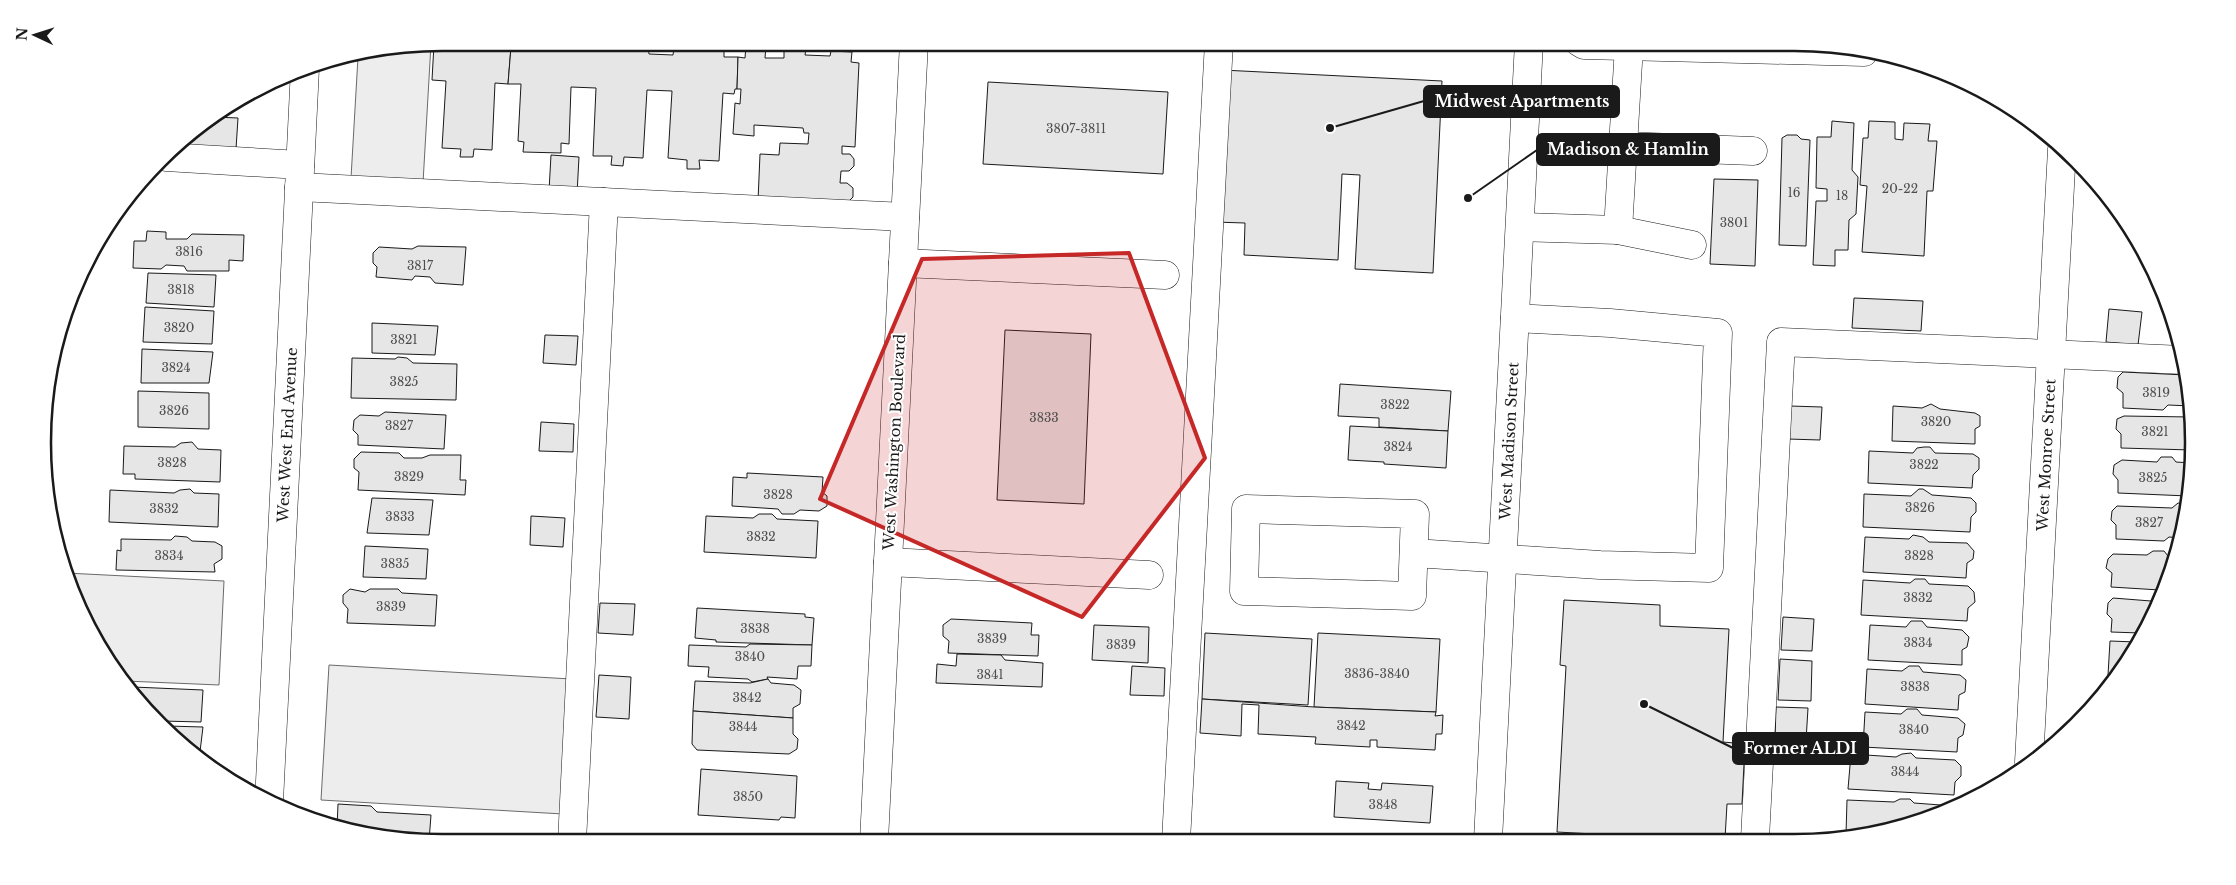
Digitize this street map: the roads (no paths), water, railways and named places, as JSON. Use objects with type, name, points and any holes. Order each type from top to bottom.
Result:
[{"type":"street","name":"West Washington Boulevard","points":[[874,834],[914,51]]},
{"type":"street","points":[[1176,834],[1219,51]]},
{"type":"street","name":"West Madison Street","points":[[1488,834],[1529,51]]},
{"type":"street","points":[[1618,230],[1629,51]]},
{"type":"street","name":"West West End Avenue","points":[[269,793],[305,77]]},
{"type":"street","points":[[1623,146],[1753,152]]},
{"type":"street","name":"West Monroe Street","points":[[2029,755],[2062,158]]},
{"type":"street","points":[[173,159],[300,176],[604,202],[905,217]]},
{"type":"street","points":[[572,834],[604,202]]},
{"type":"street","points":[[1520,227],[1618,230],[1692,245]]},
{"type":"street","points":[[903,264],[1165,275]]},
{"type":"street","points":[[1414,553],[1709,568],[1718,333],[1610,322],[1515,318]]},
{"type":"street","points":[[1755,834],[1781,342],[2175,360]]},
{"type":"street","points":[[1246,509],[1415,514],[1414,553],[1412,596],[1244,590],[1246,509]]},
{"type":"street","points":[[888,562],[1149,575]]},
{"type":"place","name":"Midwest Apartments","points":[[1330,128]]},
{"type":"place","name":"Madison & Hamlin","points":[[1468,198]]},
{"type":"place","name":"Former ALDI","points":[[1644,704]]}]
